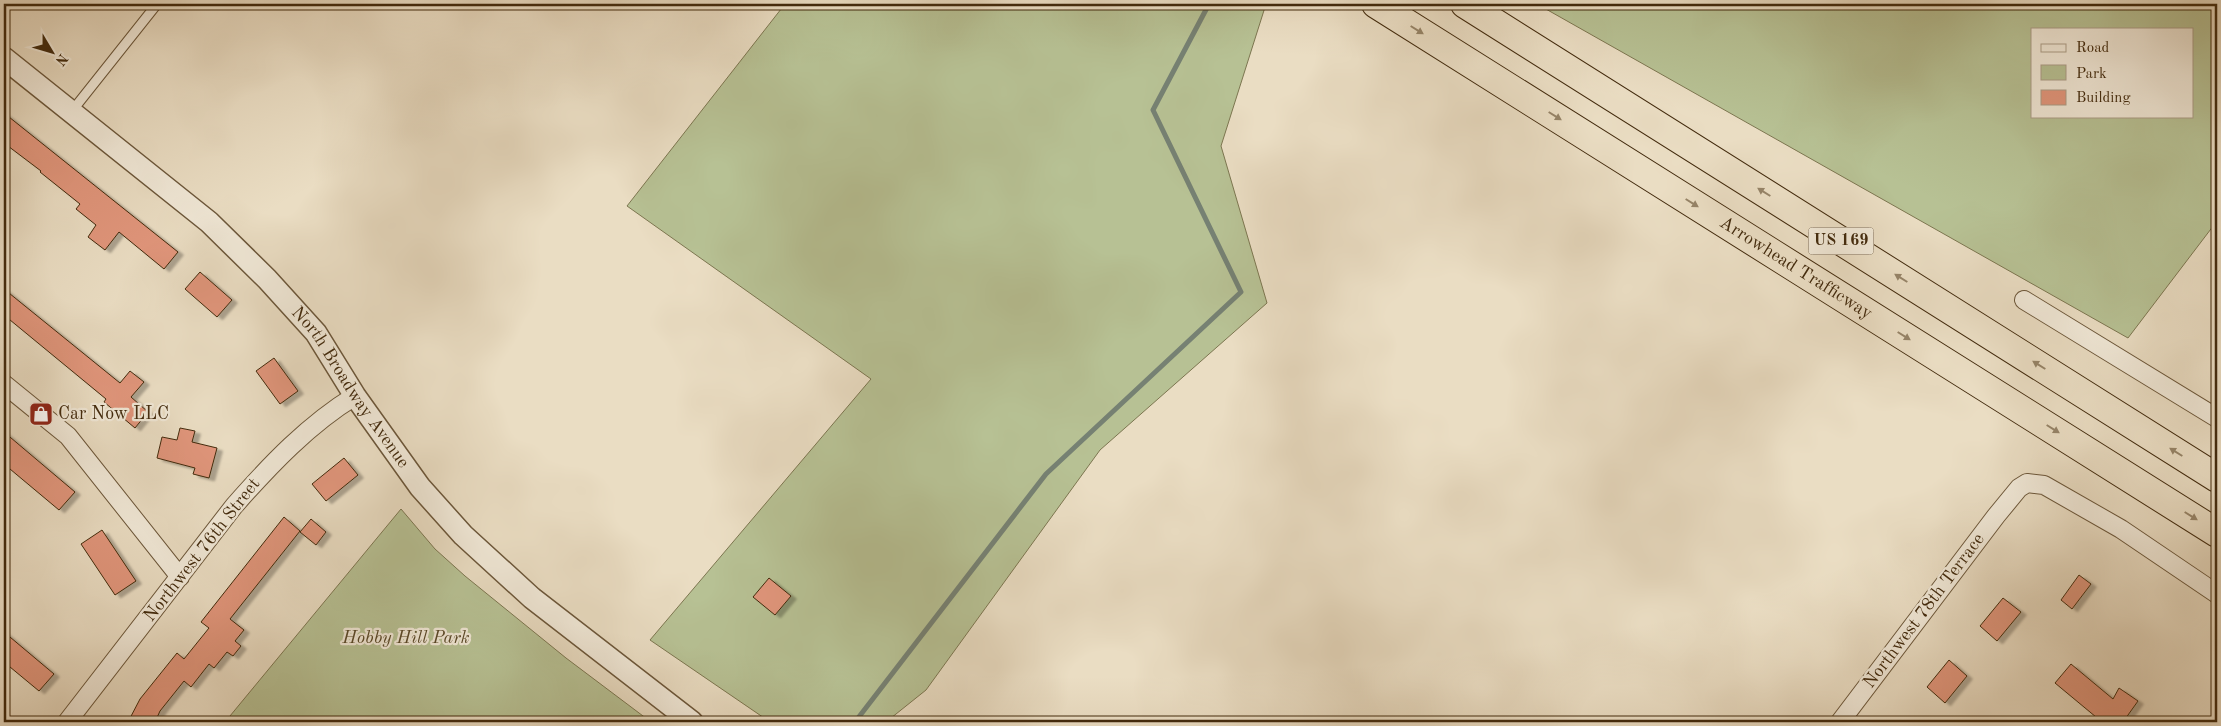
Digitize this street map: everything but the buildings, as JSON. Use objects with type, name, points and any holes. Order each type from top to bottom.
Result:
[{"type":"highway","name":"Arrowhead Trafficway","points":[[1376,4],[2217,533]]},
{"type":"highway","name":"US 169","points":[[1465,4],[2217,478]]},
{"type":"street","name":"North Broadway Avenue","points":[[4,58],[209,222],[267,279],[316,333],[356,396],[420,487],[463,535],[532,598],[692,722]]},
{"type":"street","points":[[2024,300],[2217,418]]},
{"type":"street","points":[[4,384],[68,436],[180,577]]},
{"type":"street","name":"Northwest 76th Street","points":[[67,722],[234,506],[263,474],[314,425],[356,396]]},
{"type":"street","name":"Northwest 78th Terrace","points":[[1840,722],[2010,499],[2027,483],[2044,485],[2122,529],[2217,594]]},
{"type":"lane","points":[[72,111],[157,4]]},
{"type":"green space","points":[[785,4],[1266,4],[1221,146],[1267,303],[1100,450],[926,690],[886,722],[770,722],[650,640],[871,379],[627,206]]},
{"type":"green space","points":[[1537,4],[2217,4],[2217,221],[2128,338]]},
{"type":"green space","name":"Hobby Hill Park","points":[[401,509],[435,549],[465,576],[566,658],[651,722],[225,722]]},
{"type":"waterway","points":[[855,722],[1046,474],[1241,292],[1153,110],[1209,4]]},
{"type":"place","name":"Car Now LLC","points":[[41,414]]}]
